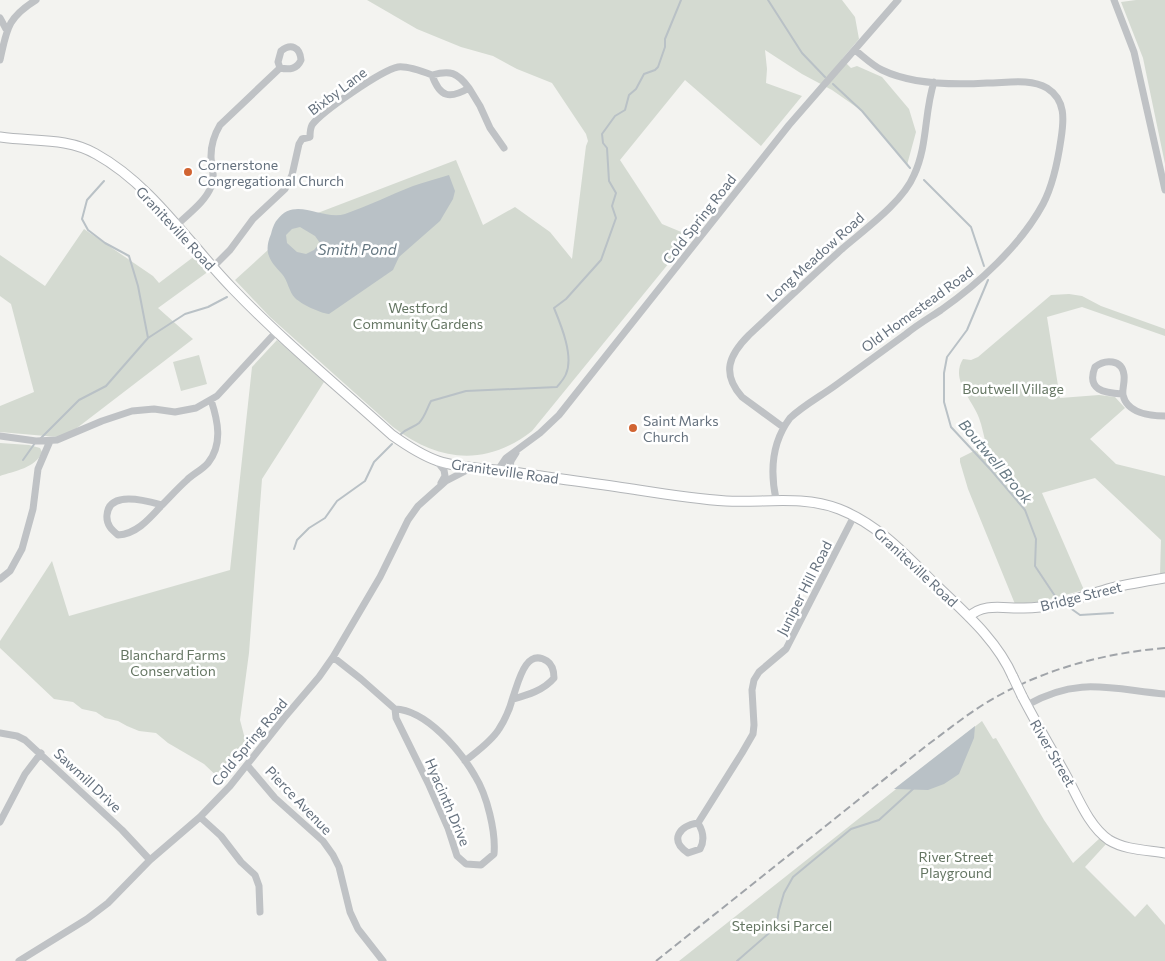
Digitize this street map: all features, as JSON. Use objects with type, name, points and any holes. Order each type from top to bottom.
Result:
[{"type":"main road","name":"Graniteville Road","points":[[0,137],[55,142],[82,147],[96,153],[121,170],[176,225],[256,313],[392,435],[415,450],[436,460],[472,468],[509,471],[710,500],[796,500],[837,508],[863,520],[882,534],[969,617]]},
{"type":"main road","name":"Bridge Street","points":[[969,617],[975,612],[988,608],[1035,607],[1060,603],[1112,588],[1165,578]]},
{"type":"main road","name":"River Street","points":[[969,617],[996,647],[1038,728],[1099,830],[1110,841],[1165,853]]},
{"type":"street","points":[[0,60],[6,29],[16,15],[36,0]]},
{"type":"street","name":"Cold Spring Road","points":[[498,470],[506,458],[540,433],[559,415],[789,125],[898,0]]},
{"type":"street","points":[[1114,0],[1134,52],[1165,190]]},
{"type":"street","points":[[0,18],[6,29]]},
{"type":"street","name":"Old Homestead Road","points":[[776,500],[773,457],[777,440],[783,427],[795,413],[942,310],[983,276],[1015,242],[1044,203],[1057,161],[1063,124],[1061,104],[1052,92],[1042,86],[1030,83],[965,84],[934,82],[891,74],[872,64],[855,50]]},
{"type":"street","name":"Bixby Lane","points":[[213,267],[230,250],[253,219],[285,189],[292,175],[299,144],[310,136],[311,127],[316,120],[370,80],[386,71],[404,67],[432,75],[444,72],[453,73],[476,96],[490,128],[504,148]]},
{"type":"street","points":[[176,225],[204,199],[212,187],[212,146],[216,132],[280,68]]},
{"type":"street","points":[[432,75],[434,83],[441,92],[447,95],[458,94],[468,88]]},
{"type":"street","name":"Long Meadow Road","points":[[783,427],[737,391],[730,376],[729,364],[734,350],[749,334],[876,220],[908,186],[922,156],[934,82]]},
{"type":"street","points":[[0,436],[50,441],[132,411],[144,409],[175,412],[187,410],[217,396],[276,332]]},
{"type":"street","points":[[1122,394],[1101,391],[1095,386],[1092,380],[1095,367],[1101,362],[1113,361],[1123,370],[1125,377],[1122,394],[1129,404],[1144,414],[1165,416]]},
{"type":"street","points":[[162,505],[138,500],[118,500],[109,508],[107,515],[108,523],[118,535],[128,534],[152,516],[187,479],[207,464],[215,449],[218,426],[211,400]]},
{"type":"street","points":[[0,579],[10,570],[22,549],[33,509],[38,469],[50,441]]},
{"type":"street","name":"Cold Spring Road","points":[[509,471],[511,461],[518,450]]},
{"type":"street","points":[[436,460],[444,470],[444,476],[439,486]]},
{"type":"street","name":"Cold Spring Road","points":[[19,961],[88,919],[108,903],[150,860],[200,817],[230,786],[319,677],[333,657],[380,577],[408,520],[418,506],[439,486],[472,468]]},
{"type":"street","name":"Juniper Hill Road","points":[[698,822],[703,835],[702,844],[700,849],[688,853],[679,847],[678,834],[684,827],[698,822],[753,734],[752,690],[754,680],[759,672],[786,650],[854,516]]},
{"type":"street","name":"Hyacinth Drive","points":[[333,657],[395,709],[405,710],[430,724],[465,761],[483,791],[495,843],[494,854],[482,865],[466,864],[457,856],[448,828],[396,718],[395,709]]},
{"type":"street","points":[[465,761],[498,730],[513,699],[522,670],[528,662],[537,658],[546,660],[551,665],[554,678],[550,683],[529,694],[513,699]]},
{"type":"street","points":[[1027,706],[1059,690],[1082,686],[1165,694]]},
{"type":"street","name":"Sawmill Drive","points":[[0,733],[17,736],[41,753],[122,830],[150,860]]},
{"type":"street","points":[[0,822],[18,786],[41,753]]},
{"type":"street","name":"Pierce Avenue","points":[[247,764],[275,798],[322,841],[333,855],[339,867],[350,912],[358,928],[383,961]]},
{"type":"street","points":[[200,817],[221,836],[241,862],[255,875],[259,886],[260,912]]},
{"type":"green space","name":"Westford Community Gardens","points":[[367,0],[842,0],[855,17],[859,39],[842,59],[851,68],[857,66],[882,77],[909,109],[916,132],[907,165],[862,111],[832,90],[802,74],[765,50],[766,83],[802,96],[761,146],[685,80],[620,160],[662,224],[691,236],[532,431],[515,443],[480,455],[462,456],[445,453],[410,439],[393,427],[270,317],[235,280],[302,219],[456,160],[483,225],[515,207],[550,232],[572,259],[588,141],[586,134],[552,83],[517,69],[493,56],[461,47],[417,29]]},
{"type":"green space","points":[[1165,0],[1165,164],[1143,58],[1121,2]]},
{"type":"green space","points":[[84,229],[153,276],[159,283],[196,255],[209,271],[158,308],[193,339],[73,431],[57,437],[0,432],[0,406],[34,392],[11,304],[0,296],[0,255],[45,286]]},
{"type":"green space","name":"Boutwell Village","points":[[1069,294],[1082,296],[1101,306],[1165,329],[1165,336],[1082,307],[1047,317],[1060,398],[1099,395],[1115,397],[1125,408],[1090,439],[1116,464],[1165,476],[1165,573],[1160,574],[1161,540],[1095,478],[1042,493],[1084,590],[1038,602],[1015,604],[968,489],[960,462],[960,458],[986,445],[979,418],[961,382],[960,367],[963,359],[971,360],[978,357],[1051,295]]},
{"type":"green space","name":"Blanchard Farms Conservation","points":[[277,340],[324,382],[262,479],[249,653],[240,720],[245,739],[251,749],[223,782],[204,764],[168,743],[156,733],[139,731],[118,721],[105,718],[96,712],[82,709],[73,702],[54,699],[0,648],[0,641],[52,561],[69,616],[230,570],[252,367]]},
{"type":"green space","points":[[199,355],[207,384],[181,391],[173,362]]},
{"type":"green space","points":[[0,443],[29,445],[40,448],[42,452],[35,462],[30,465],[0,476]]},
{"type":"green space","name":"River Street Playground","points":[[982,721],[993,739],[996,738],[1044,820],[1073,863],[1100,838],[1107,843],[1085,867],[1135,917],[1147,904],[1165,925],[1165,961],[679,961]]},
{"type":"water","name":"Smith Pond","points":[[449,175],[455,191],[453,199],[440,221],[399,257],[393,270],[329,314],[311,308],[295,298],[284,277],[271,261],[268,252],[269,241],[276,221],[284,213],[300,209],[336,215],[345,214],[413,186]],"holes":[[[300,227],[315,236],[320,243],[314,250],[306,254],[297,252],[287,243],[286,235],[292,229]]]},
{"type":"water","points":[[975,726],[974,738],[959,774],[944,784],[928,790],[894,789]]},
{"type":"waterway","points":[[401,434],[419,423],[431,401],[466,391],[557,387],[564,378],[568,367],[568,350],[554,308],[566,299],[601,260],[616,218],[612,206],[616,193],[609,181],[607,148],[603,143],[602,134],[615,116],[625,110],[629,95],[636,89],[644,74],[658,67],[665,47],[665,39],[681,0]]},
{"type":"waterway","name":"Boutwell Brook","points":[[768,0],[802,53],[825,77]]},
{"type":"waterway","name":"Boutwell Brook","points":[[833,84],[862,111],[910,168]]},
{"type":"waterway","name":"Boutwell Brook","points":[[924,180],[971,227],[984,266]]},
{"type":"waterway","points":[[104,181],[87,200],[82,219],[88,230],[105,243],[129,256],[138,286],[148,338]]},
{"type":"waterway","name":"Boutwell Brook","points":[[988,280],[967,330],[947,357],[944,373],[944,402],[951,427],[1025,510],[1036,539],[1035,566],[1057,599]]},
{"type":"waterway","points":[[41,438],[79,400],[106,386],[148,338],[185,314],[208,307],[227,297]]},
{"type":"waterway","points":[[23,460],[35,443]]},
{"type":"waterway","points":[[294,549],[297,540],[309,528],[325,518],[337,501],[365,481],[374,462],[392,444]]},
{"type":"waterway","name":"Boutwell Brook","points":[[1066,605],[1080,615],[1113,613]]},
{"type":"waterway","points":[[737,961],[776,927],[784,893],[793,877],[851,829],[879,820],[913,789]]},
{"type":"railway","points":[[656,961],[926,746],[987,702],[1016,687],[1057,670],[1099,658],[1165,648]]},
{"type":"place","name":"Cornerstone Congregational Church","points":[[188,172]]},
{"type":"place","name":"Saint Marks Church","points":[[633,428]]},
{"type":"park label","name":"Stepinksi Parcel","points":[[782,925]]}]
